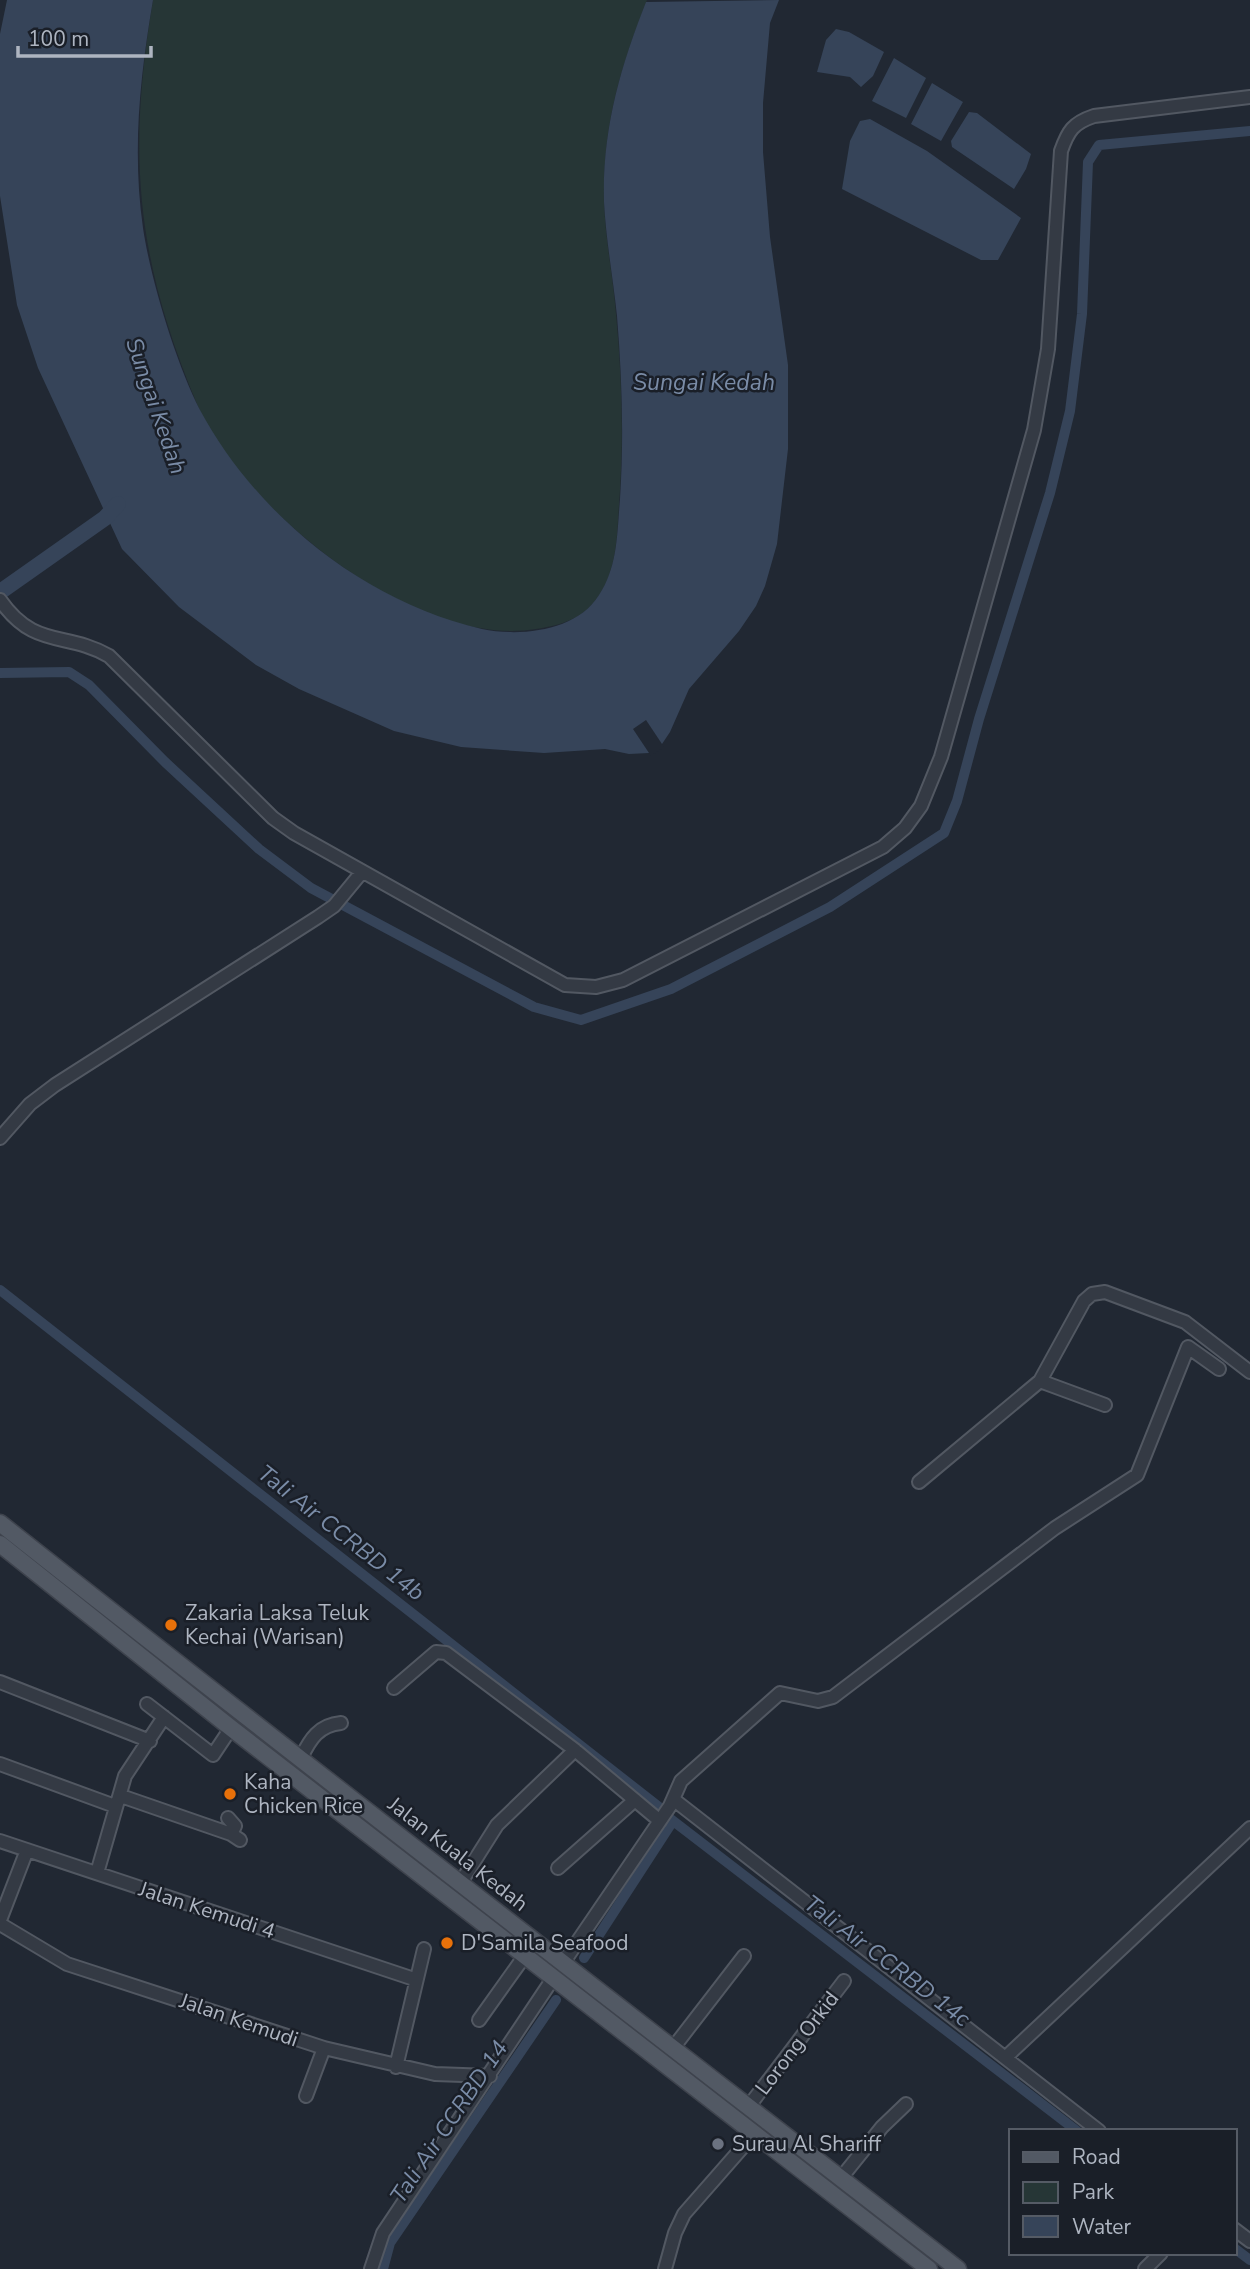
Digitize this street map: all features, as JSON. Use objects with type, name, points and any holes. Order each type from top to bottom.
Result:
[{"type":"main road","name":"Jalan Kuala Kedah","points":[[0,1523],[461,1882],[561,1972],[754,2133],[926,2267]]},
{"type":"main road","name":"Jalan Kuala Kedah","points":[[0,1544],[232,1728],[526,1954],[561,1972]]},
{"type":"main road","points":[[101,1625],[111,1609]]},
{"type":"main road","name":"Jalan Kuala Kedah","points":[[581,1989],[673,2048],[957,2269]]},
{"type":"main road","points":[[926,2267],[915,2257],[916,2249],[923,2245],[933,2250]]},
{"type":"street","points":[[1,601],[34,633],[96,649],[109,656],[283,826],[565,985],[586,988],[623,980],[799,887],[858,861],[897,837],[922,806],[941,757],[1034,430],[1048,349],[1061,151],[1069,130],[1073,124],[1094,116],[1250,97]]},
{"type":"street","points":[[0,1138],[30,1104],[87,1062],[338,901],[362,872]]},
{"type":"street","points":[[919,1482],[1040,1381],[1084,1301],[1088,1296],[1099,1292],[1185,1322],[1250,1372]]},
{"type":"street","points":[[371,2269],[383,2233],[561,1972],[667,1811],[681,1781],[780,1693],[818,1701],[833,1697],[1055,1528],[1137,1475],[1188,1347],[1219,1369]]},
{"type":"street","points":[[1040,1381],[1105,1405]]},
{"type":"street","points":[[394,1688],[431,1656],[443,1652],[575,1750],[635,1800],[667,1811],[1006,2057],[1096,2129]]},
{"type":"street","points":[[0,1682],[150,1741]]},
{"type":"street","points":[[147,1704],[213,1755],[232,1728]]},
{"type":"street","points":[[97,1873],[125,1776],[164,1717]]},
{"type":"street","points":[[301,1758],[315,1734],[331,1724],[341,1723]]},
{"type":"street","points":[[461,1882],[497,1825],[575,1750]]},
{"type":"street","points":[[0,1764],[235,1837],[235,1826],[229,1818]]},
{"type":"street","points":[[558,1868],[635,1800]]},
{"type":"street","points":[[1006,2057],[1250,1828]]},
{"type":"street","name":"Jalan Kemudi 4","points":[[0,1841],[414,1979]]},
{"type":"street","points":[[0,1922],[27,1850]]},
{"type":"street","name":"Jalan Kemudi","points":[[0,1922],[67,1964],[324,2048],[435,2074],[490,2076]]},
{"type":"street","points":[[396,2067],[414,1979],[424,1949]]},
{"type":"street","points":[[479,2021],[526,1954]]},
{"type":"street","points":[[673,2048],[744,1956]]},
{"type":"street","name":"Lorong Orkid","points":[[749,2106],[844,1981]]},
{"type":"street","points":[[306,2096],[324,2048]]},
{"type":"street","points":[[841,2178],[881,2127],[906,2104]]},
{"type":"street","points":[[665,2269],[674,2233],[684,2214],[754,2133]]},
{"type":"street","points":[[1145,2269],[1159,2255]]},
{"type":"green space","points":[[153,0],[647,0],[615,98],[604,173],[607,243],[615,300],[621,386],[622,434],[617,540],[606,584],[594,602],[580,615],[536,629],[489,629],[439,617],[388,595],[338,564],[292,527],[252,487],[220,445],[197,404],[177,351],[149,253],[139,157],[140,108]]},
{"type":"water","name":"Sungai Kedah","points":[[7,0],[153,0],[139,114],[138,171],[143,228],[166,321],[182,369],[200,410],[224,449],[283,519],[318,549],[356,576],[439,616],[482,629],[514,632],[547,628],[577,617],[599,595],[613,561],[620,499],[622,408],[617,316],[605,216],[604,175],[614,100],[646,2],[779,0],[770,23],[763,103],[763,152],[770,237],[788,365],[788,449],[777,544],[765,586],[756,606],[739,631],[689,689],[662,744],[649,753],[629,754],[605,749],[544,753],[461,747],[394,731],[299,689],[256,665],[179,607],[122,549],[38,368],[17,305],[0,196],[0,34]]},
{"type":"water","points":[[836,29],[849,32],[884,52],[873,76],[861,87],[850,77],[817,72],[826,40]]},
{"type":"water","points":[[894,58],[926,78],[906,118],[872,101]]},
{"type":"water","points":[[932,83],[963,102],[941,141],[911,124]]},
{"type":"water","points":[[969,112],[977,113],[1031,154],[1014,189],[952,147],[951,141]]},
{"type":"water","points":[[870,119],[927,151],[1021,218],[998,260],[981,260],[842,189],[850,141],[860,121]]},
{"type":"pier","points":[[646,720],[664,747],[651,756],[633,729]]},
{"type":"waterway","points":[[0,673],[69,672],[89,685],[165,762],[259,849],[311,888],[534,1007],[581,1020],[671,989],[830,907],[944,833],[957,801],[979,719],[1050,493],[1070,411],[1082,314],[1088,162],[1099,145],[1250,131]]},
{"type":"waterway","points":[[0,592],[105,518],[118,504]]},
{"type":"waterway","name":"Tali Air CCRBD 14b","points":[[0,1290],[659,1807]]},
{"type":"waterway","name":"Tali Air CCRBD 14c","points":[[668,1817],[1074,2129]]},
{"type":"waterway","name":"Tali Air CCRBD 14","points":[[584,1958],[673,1821]]},
{"type":"waterway","name":"Tali Air CCRBD 14","points":[[383,2269],[390,2243],[556,2000]]},
{"type":"waterway","name":"Tali Air CCRBD 14c","points":[[1236,2250],[1250,2260]]},
{"type":"place","name":"Zakaria Laksa Teluk Kechai (Warisan)","points":[[171,1625]]},
{"type":"place","name":"Kaha Chicken Rice","points":[[230,1794]]},
{"type":"place","name":"D'Samila Seafood","points":[[447,1943]]},
{"type":"place","name":"Surau Al Shariff","points":[[718,2144]]}]
